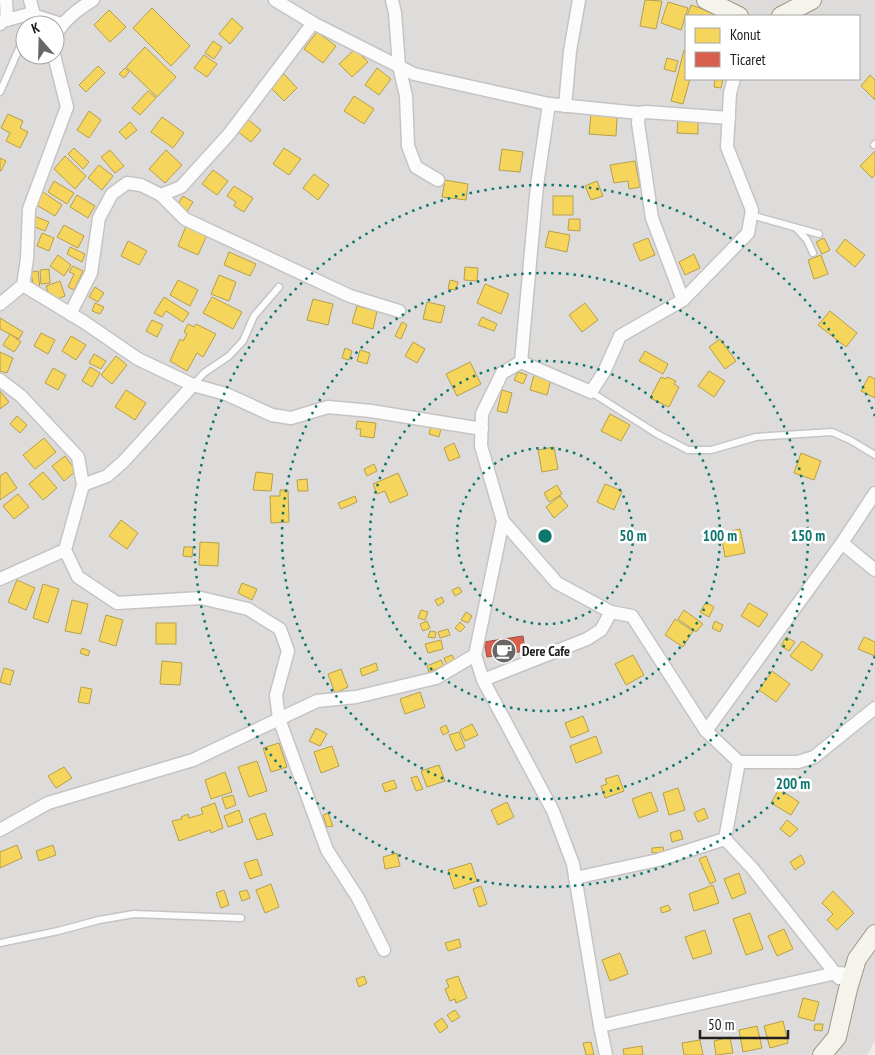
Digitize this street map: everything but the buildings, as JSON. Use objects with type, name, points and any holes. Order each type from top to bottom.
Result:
[{"type":"street","points":[[4,22],[6,0]]},
{"type":"street","points":[[30,0],[32,15]]},
{"type":"street","points":[[65,21],[93,0]]},
{"type":"street","points":[[275,0],[313,23],[414,74],[549,104],[639,113],[728,118]]},
{"type":"street","points":[[392,0],[395,13],[399,66],[406,96],[408,146],[416,167],[438,180]]},
{"type":"street","points":[[565,106],[570,52],[579,0]]},
{"type":"street","points":[[706,0],[737,15]]},
{"type":"street","points":[[783,15],[812,0]]},
{"type":"street","points":[[161,195],[181,187],[223,140],[313,23]]},
{"type":"street","points":[[0,304],[23,284],[27,259],[29,209],[67,107],[56,65]]},
{"type":"street","points":[[521,362],[591,392],[604,372],[620,336],[683,300],[748,233],[752,210],[727,147],[730,93],[734,80]]},
{"type":"street","points":[[521,362],[537,185],[549,104]]},
{"type":"street","points":[[639,113],[638,123],[652,218],[683,300]]},
{"type":"street","points":[[70,314],[91,273],[98,218],[112,194],[127,183],[141,185],[161,195],[185,219],[350,296],[399,311]]},
{"type":"street","points":[[23,284],[138,359],[193,386],[226,394],[272,415],[291,418],[328,407],[371,411],[482,429]]},
{"type":"street","points":[[521,362],[502,373],[482,414],[481,446],[503,521],[557,583],[611,612],[632,616],[706,732],[739,762],[798,762],[814,757],[875,708]]},
{"type":"street","points":[[0,380],[21,396],[78,457],[83,484],[65,550],[78,577],[117,603],[201,598],[248,609],[280,629],[288,651],[276,694],[279,719],[328,850],[358,898],[384,950]]},
{"type":"street","points":[[83,484],[107,476],[124,461],[193,386]]},
{"type":"street","points":[[706,732],[842,543],[875,493]]},
{"type":"street","points":[[503,521],[475,655],[483,680],[553,811],[573,864],[606,1055]]},
{"type":"street","points":[[842,543],[875,570]]},
{"type":"street","points":[[0,579],[65,550]]},
{"type":"street","points":[[483,680],[587,639],[601,630],[611,612]]},
{"type":"street","points":[[0,830],[48,803],[193,760],[317,701],[356,697],[436,678],[475,655]]},
{"type":"street","points":[[725,839],[739,762]]},
{"type":"street","points":[[575,878],[658,860],[725,839]]},
{"type":"street","points":[[725,839],[846,979]]},
{"type":"street","points":[[822,1055],[837,1037],[846,979],[875,934]]},
{"type":"street","points":[[600,1026],[846,979]]},
{"type":"lane","points":[[0,92],[15,58]]},
{"type":"lane","points":[[751,215],[818,234]]},
{"type":"lane","points":[[796,228],[807,240],[812,253]]},
{"type":"lane","points":[[193,386],[204,373],[230,356],[244,341],[254,316],[279,287]]},
{"type":"lane","points":[[591,392],[657,434],[688,450],[711,450],[756,437],[832,432],[875,455]]},
{"type":"lane","points":[[0,943],[58,932],[98,920],[134,914],[241,918]]},
{"type":"shaded area","points":[[0,0],[875,0],[875,1041],[867,1055],[0,1055]]},
{"type":"place","name":"Dere Cafe","points":[[504,651]]}]
